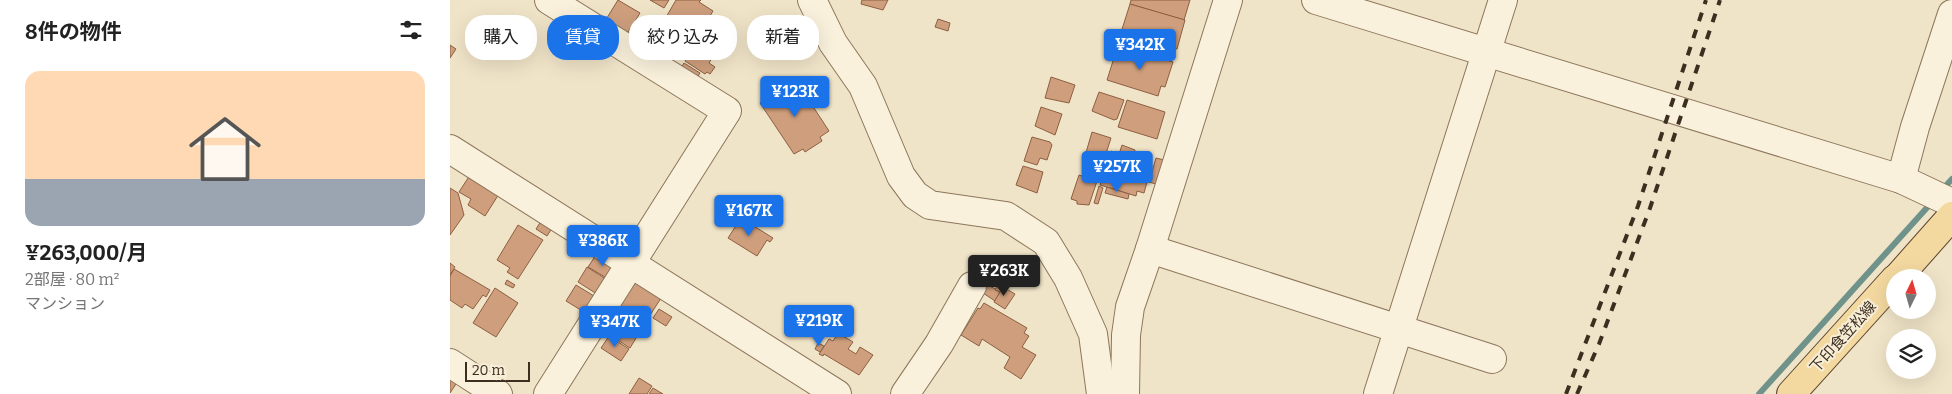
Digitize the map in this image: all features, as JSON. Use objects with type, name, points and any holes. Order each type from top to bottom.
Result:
[{"type":"main road","name":"下印食笠松線","points":[[1904,269],[1952,216]]},
{"type":"main road","name":"下印食笠松線","points":[[1791,394],[1886,289]]},
{"type":"street","points":[[548,394],[727,111],[549,0]]},
{"type":"street","points":[[812,0],[833,43],[863,86],[901,176],[914,195],[930,205],[1006,216],[1046,242],[1068,278],[1093,334],[1101,394]]},
{"type":"street","points":[[1125,394],[1126,335],[1130,307],[1228,0]]},
{"type":"street","points":[[1316,0],[1908,182],[1952,203]]},
{"type":"street","points":[[1378,394],[1503,0]]},
{"type":"street","points":[[1908,182],[1915,127],[1952,14]]},
{"type":"street","points":[[450,149],[837,394]]},
{"type":"street","points":[[1150,249],[1492,359]]},
{"type":"street","points":[[905,394],[939,344],[972,286]]},
{"type":"street","points":[[450,363],[498,394]]},
{"type":"building","points":[[618,0],[640,13],[639,15],[629,15],[629,31],[627,34],[619,29],[619,15],[609,15]]},
{"type":"building","points":[[650,0],[669,0],[664,8]]},
{"type":"building","points":[[676,0],[701,0],[699,2],[713,11],[711,15],[667,15]]},
{"type":"building","points":[[862,0],[888,0],[883,10],[861,4]]},
{"type":"building","points":[[1131,0],[1190,0],[1184,20],[1130,4]]},
{"type":"building","points":[[1130,4],[1185,20],[1177,49],[1173,49],[1171,58],[1118,42]]},
{"type":"building","points":[[938,19],[950,23],[948,31],[935,27]]},
{"type":"building","points":[[450,45],[456,49],[450,58]]},
{"type":"building","points":[[1118,45],[1173,62],[1165,87],[1161,86],[1158,96],[1107,80]]},
{"type":"building","points":[[711,60],[709,63],[715,67],[710,74],[707,72],[705,74],[685,61]]},
{"type":"building","points":[[684,63],[700,73],[695,81],[679,71]]},
{"type":"building","points":[[1051,77],[1075,85],[1069,103],[1045,98]]},
{"type":"building","points":[[795,79],[829,131],[820,137],[822,141],[805,152],[803,149],[794,154],[760,103]]},
{"type":"building","points":[[1099,92],[1124,100],[1117,119],[1114,120],[1092,111]]},
{"type":"building","points":[[1127,100],[1165,112],[1157,139],[1118,127]]},
{"type":"building","points":[[1041,107],[1062,114],[1055,135],[1035,126]]},
{"type":"building","points":[[1092,132],[1111,138],[1103,163],[1088,160],[1089,158],[1085,156]]},
{"type":"building","points":[[1032,137],[1050,142],[1052,145],[1047,160],[1040,158],[1037,165],[1024,161]]},
{"type":"building","points":[[1122,145],[1135,150],[1133,158],[1150,163],[1144,181],[1147,182],[1144,193],[1137,191],[1136,196],[1100,185],[1111,151],[1119,154]]},
{"type":"building","points":[[1156,158],[1164,160],[1156,184],[1149,182]]},
{"type":"building","points":[[1023,166],[1043,172],[1037,193],[1016,185]]},
{"type":"building","points":[[470,175],[499,194],[485,216],[468,205],[471,199],[459,192]]},
{"type":"building","points":[[1079,175],[1097,181],[1089,205],[1077,204],[1077,201],[1071,199]]},
{"type":"building","points":[[1099,186],[1103,188],[1098,204],[1094,203]]},
{"type":"building","points":[[1107,187],[1129,194],[1128,199],[1105,193]]},
{"type":"building","points":[[450,188],[458,193],[464,215],[450,235]]},
{"type":"building","points":[[543,218],[554,225],[547,236],[536,229]]},
{"type":"building","points":[[741,218],[773,238],[770,242],[767,240],[757,256],[728,238]]},
{"type":"building","points":[[518,225],[543,240],[518,279],[507,272],[510,268],[497,260]]},
{"type":"building","points":[[596,255],[617,268],[610,280],[588,267]]},
{"type":"building","points":[[450,263],[455,267],[450,275]]},
{"type":"building","points":[[587,267],[609,281],[600,296],[578,282]]},
{"type":"building","points":[[454,269],[490,290],[486,297],[483,295],[473,309],[465,304],[462,308],[450,300],[450,276]]},
{"type":"building","points":[[636,278],[663,295],[645,323],[619,306]]},
{"type":"building","points":[[507,280],[515,285],[513,288],[505,284]]},
{"type":"building","points":[[985,283],[1000,292],[995,301],[980,291]]},
{"type":"building","points":[[998,284],[1015,294],[1005,309],[994,302],[1000,292],[995,290]]},
{"type":"building","points":[[576,285],[599,299],[589,315],[566,301]]},
{"type":"building","points":[[495,288],[518,303],[496,337],[473,323]]},
{"type":"building","points":[[984,303],[1027,328],[1024,333],[1029,336],[1022,347],[1036,355],[1021,379],[1004,368],[1010,357],[982,339],[979,346],[961,335],[978,308],[980,309]]},
{"type":"building","points":[[659,309],[672,317],[666,326],[653,318]]},
{"type":"building","points":[[616,314],[641,330],[630,348],[601,329],[609,317],[613,320]]},
{"type":"building","points":[[838,333],[853,342],[848,349],[856,354],[860,347],[873,355],[859,375],[824,354],[823,356],[819,354],[829,339],[833,341]]},
{"type":"building","points":[[609,336],[629,349],[621,361],[601,348]]},
{"type":"building","points":[[818,343],[824,346],[820,352],[815,349]]},
{"type":"building","points":[[450,376],[458,381],[450,393]]},
{"type":"building","points":[[639,378],[652,386],[647,394],[629,394]]},
{"type":"building","points":[[653,388],[663,394],[649,394]]},
{"type":"waterway","points":[[1941,191],[1952,179]]},
{"type":"waterway","points":[[1759,394],[1933,201]]},
{"type":"railway","points":[[1566,394],[1638,206],[1706,0]]},
{"type":"railway","points":[[1577,394],[1599,344],[1650,208],[1720,0]]}]
